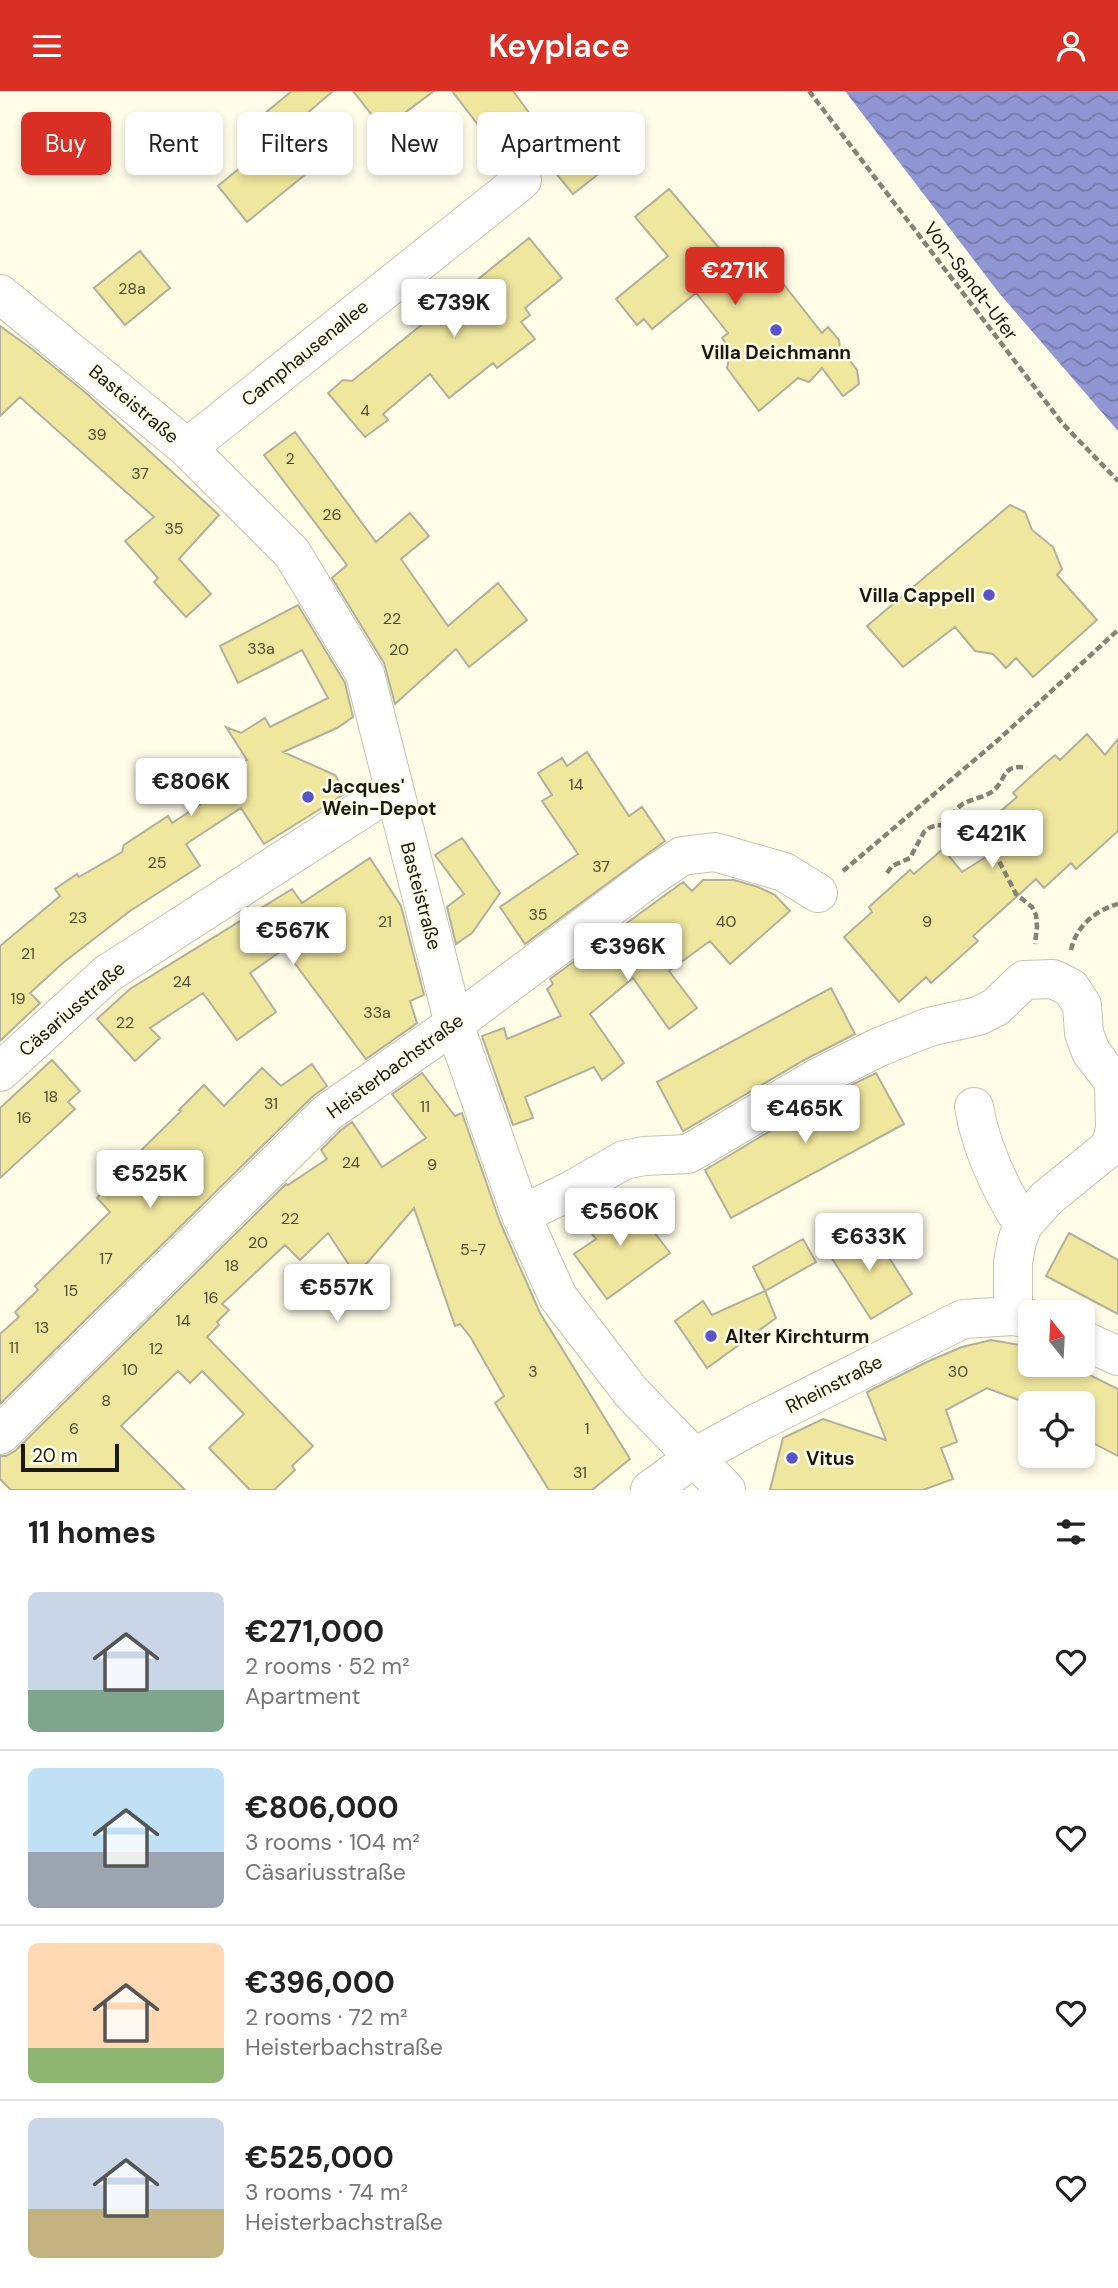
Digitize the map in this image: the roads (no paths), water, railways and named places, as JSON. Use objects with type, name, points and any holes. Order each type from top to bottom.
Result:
[{"type":"street","name":"Camphausenallee","points":[[187,448],[522,180]]},
{"type":"street","name":"Basteistraße","points":[[0,294],[187,448],[292,553],[365,674],[454,1024],[521,1215],[558,1297],[631,1392],[726,1490]]},
{"type":"street","name":"Cäsariusstraße","points":[[0,1072],[107,974],[393,789]]},
{"type":"street","name":"Heisterbachstraße","points":[[0,1435],[327,1112],[454,1024],[682,856],[715,852],[784,872],[818,893]]},
{"type":"street","points":[[521,1215],[624,1160],[688,1154],[817,1078],[904,1035],[963,1020],[996,1007],[1024,981],[1053,979],[1071,988],[1082,1005],[1084,1033],[1091,1052],[1114,1082],[1115,1128],[1111,1146],[1046,1199],[1023,1225],[1013,1262],[1019,1300]]},
{"type":"street","points":[[974,1107],[978,1131],[1009,1202],[1023,1225]]},
{"type":"street","name":"Rheinstraße","points":[[650,1490],[695,1457],[751,1426],[963,1319],[1018,1318]]},
{"type":"street","points":[[1096,1346],[1118,1356]]},
{"type":"water","points":[[845,91],[1118,91],[1118,431],[999,293]]},
{"type":"place","name":"Villa Deichmann","points":[[776,330]]},
{"type":"place","name":"Villa Cappell","points":[[989,595]]},
{"type":"place","name":"Jacques' Wein-Depot","points":[[308,797]]},
{"type":"place","name":"Alter Kirchturm","points":[[711,1336]]},
{"type":"place","name":"Vitus","points":[[792,1458]]}]
